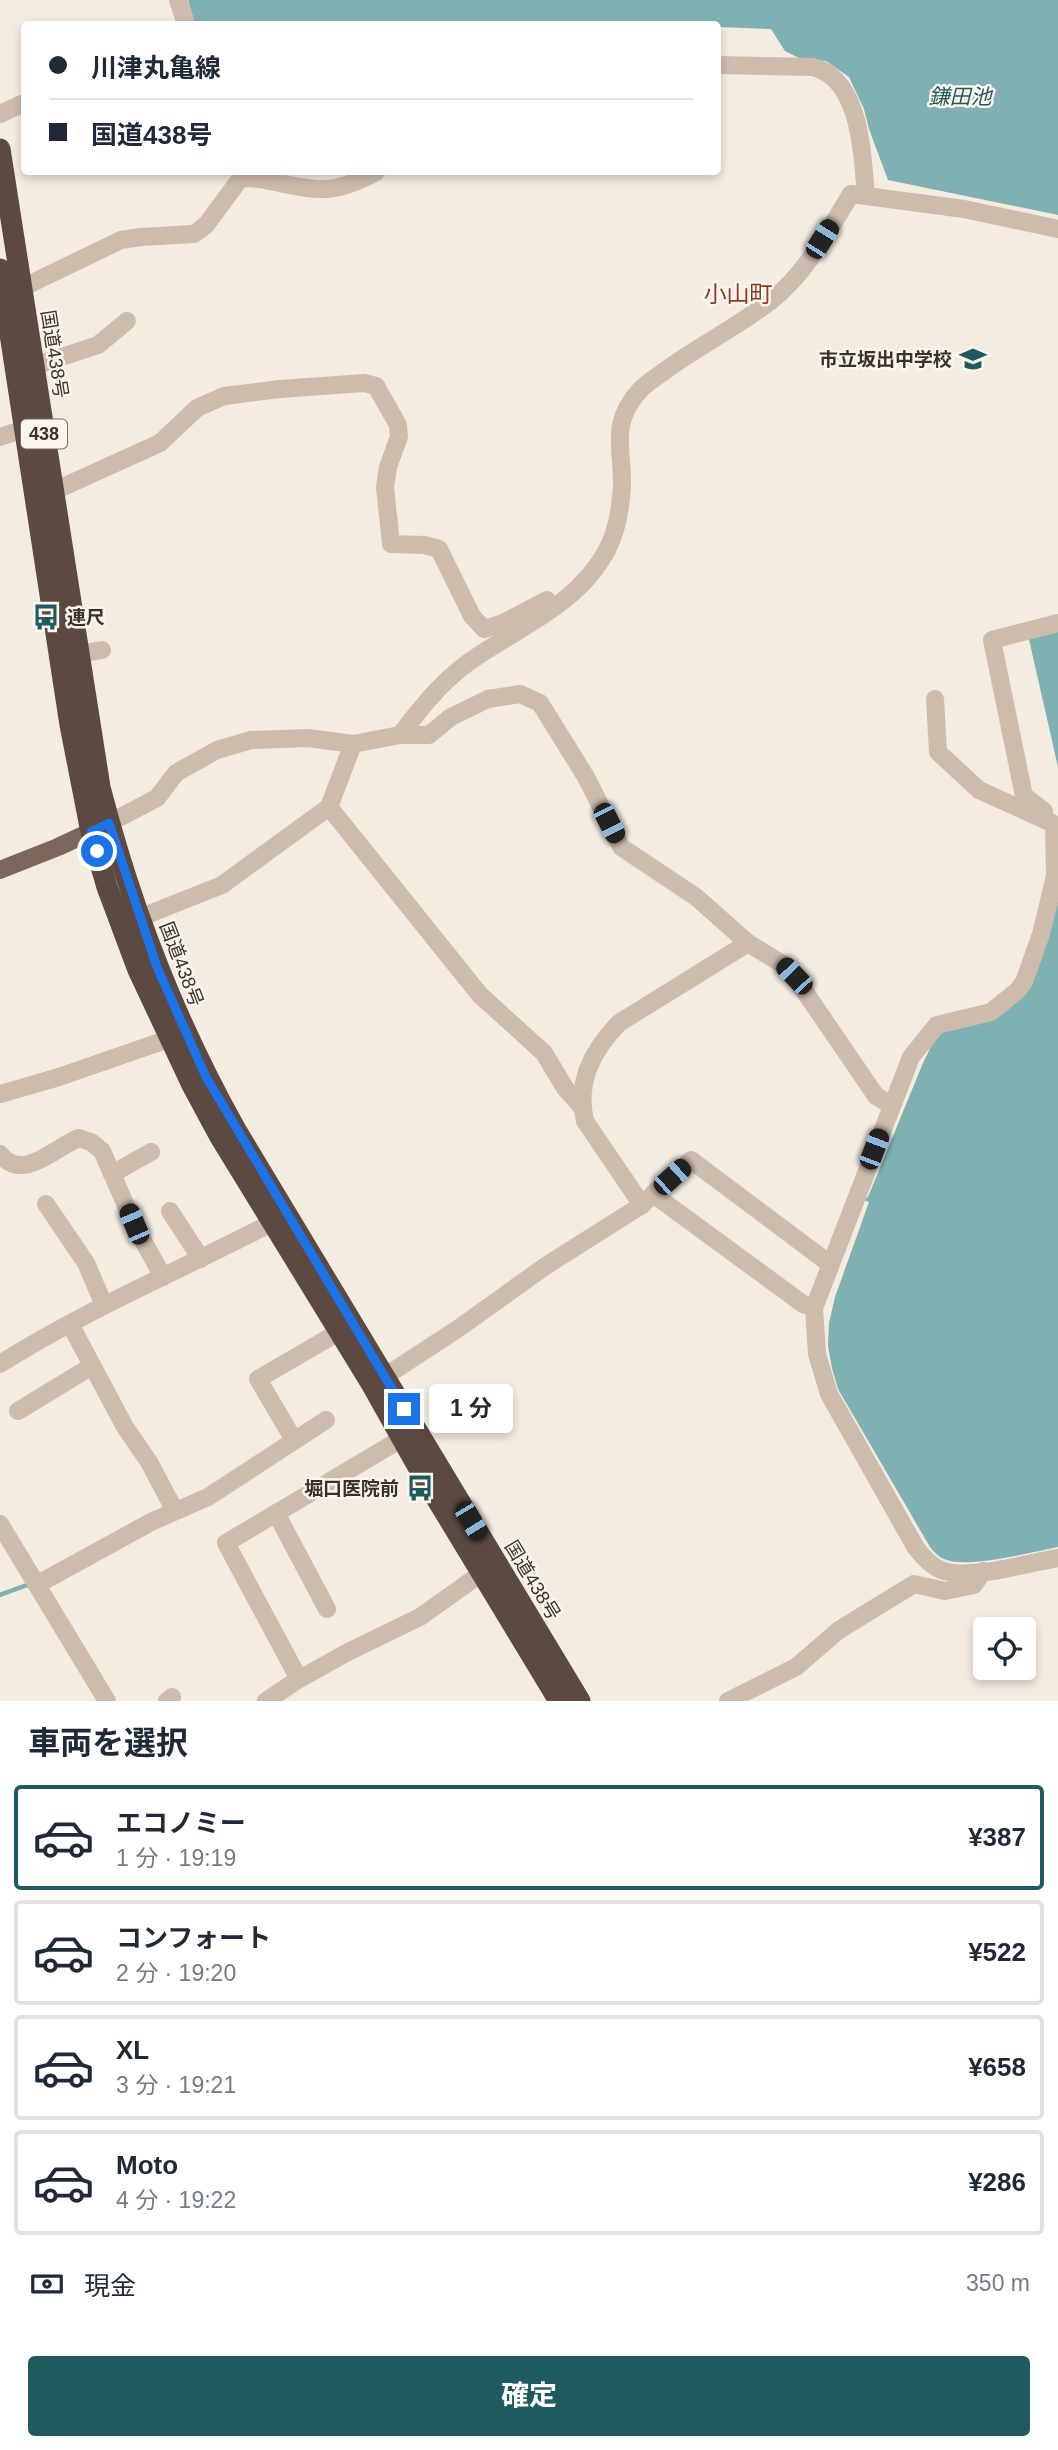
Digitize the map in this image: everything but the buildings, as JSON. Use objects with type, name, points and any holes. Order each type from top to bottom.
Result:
[{"type":"highway","name":"国道438号","points":[[0,149],[14,294],[45,496],[71,725],[100,827],[139,918],[157,967],[177,1036]]},
{"type":"highway","name":"国道438号","points":[[0,269],[14,294],[34,366],[34,426]]},
{"type":"highway","name":"国道438号","points":[[45,496],[79,654],[100,787],[100,827],[107,887],[138,971],[224,1109],[280,1219],[490,1570],[559,1701]]},
{"type":"highway","name":"国道438号","points":[[490,1570],[580,1701]]},
{"type":"main road","points":[[0,870],[100,827]]},
{"type":"street","points":[[178,0],[185,21]]},
{"type":"street","points":[[721,65],[813,67],[832,75],[849,96],[859,139],[866,195]]},
{"type":"street","points":[[0,114],[21,104]]},
{"type":"street","points":[[14,294],[121,240],[141,236],[194,234],[206,225],[238,175],[308,190],[328,190],[353,184],[370,175]]},
{"type":"street","points":[[400,735],[424,704],[467,663],[572,596],[587,580],[607,550],[616,528],[622,483],[618,449],[624,413],[632,401],[642,388],[772,299],[808,262],[851,194],[964,209],[1058,229]]},
{"type":"street","points":[[34,366],[98,345],[127,321]]},
{"type":"street","points":[[45,496],[160,443],[197,408],[224,396],[364,383],[376,386],[398,425],[399,437],[388,467],[385,487],[391,544],[424,545],[439,549],[472,616],[484,629],[503,623],[563,591],[572,596]]},
{"type":"street","points":[[0,437],[34,426]]},
{"type":"street","points":[[1058,623],[992,640],[1024,796],[1053,819],[1054,824],[1055,876],[1041,934],[1024,982],[1017,991],[990,1012],[937,1025],[911,1057],[814,1308],[817,1354],[829,1394],[916,1548],[929,1562],[941,1570],[955,1573],[1058,1558]]},
{"type":"street","points":[[79,654],[102,650]]},
{"type":"street","points":[[100,827],[157,798],[176,773],[217,750],[251,740],[308,738],[353,744],[400,735],[429,735],[452,718],[488,699],[520,694],[540,703],[586,777],[621,847],[696,897],[748,943],[782,964],[794,976],[876,1096],[891,1105]]},
{"type":"street","points":[[935,699],[938,752],[979,790],[1054,824]]},
{"type":"street","points":[[139,918],[222,885],[329,807],[353,744]]},
{"type":"street","points":[[329,807],[480,995],[544,1053],[565,1088],[582,1107]]},
{"type":"street","points":[[748,943],[619,1023],[605,1038],[591,1060],[582,1083],[582,1107],[585,1121],[648,1199],[803,1304],[814,1308]]},
{"type":"street","points":[[0,1094],[59,1077],[177,1036]]},
{"type":"street","points":[[0,1154],[14,1165],[28,1166],[79,1138],[91,1142],[102,1151],[134,1224],[163,1277]]},
{"type":"street","points":[[112,1174],[151,1152]]},
{"type":"street","points":[[379,1382],[547,1265],[648,1199],[691,1160],[830,1264]]},
{"type":"street","points":[[46,1204],[86,1263],[104,1305]]},
{"type":"street","points":[[170,1211],[201,1259]]},
{"type":"street","points":[[0,1364],[104,1305],[280,1219]]},
{"type":"street","points":[[69,1324],[175,1511]]},
{"type":"street","points":[[294,1440],[258,1379],[346,1328]]},
{"type":"street","points":[[18,1410],[92,1366]]},
{"type":"street","points":[[38,1584],[151,1522],[208,1497],[326,1420]]},
{"type":"street","points":[[299,1679],[226,1543],[408,1432]]},
{"type":"street","points":[[276,1513],[327,1609]]},
{"type":"street","points":[[0,1524],[107,1701]]},
{"type":"street","points":[[268,1700],[299,1679],[420,1617],[490,1570]]},
{"type":"street","points":[[728,1701],[796,1667],[839,1630],[914,1584],[945,1591],[974,1585],[983,1571]]},
{"type":"water","name":"鎌田池","points":[[188,0],[1058,0],[1058,215],[888,180],[864,109],[849,77],[826,61],[801,59],[785,51],[771,29],[721,27],[721,21],[194,21]]},
{"type":"water","points":[[1058,626],[1058,767],[1028,635]]},
{"type":"water","points":[[1058,901],[1058,1547],[1002,1558],[957,1562],[942,1558],[930,1547],[838,1389],[828,1346],[829,1323],[835,1297],[869,1202],[863,1200],[868,1197],[939,1030],[995,1018]]},
{"type":"waterway","points":[[0,1595],[27,1585],[31,1587]]},
{"type":"place","name":"市立坂出中学校","points":[[973,359]]},
{"type":"place","name":"連尺","points":[[46,617]]},
{"type":"place","name":"堀口医院前","points":[[420,1488]]},
{"type":"district","name":"小山町","points":[[738,294]]},
{"type":"route","points":[[97,851],[91,832],[109,823],[157,967],[206,1077],[404,1409]]}]
